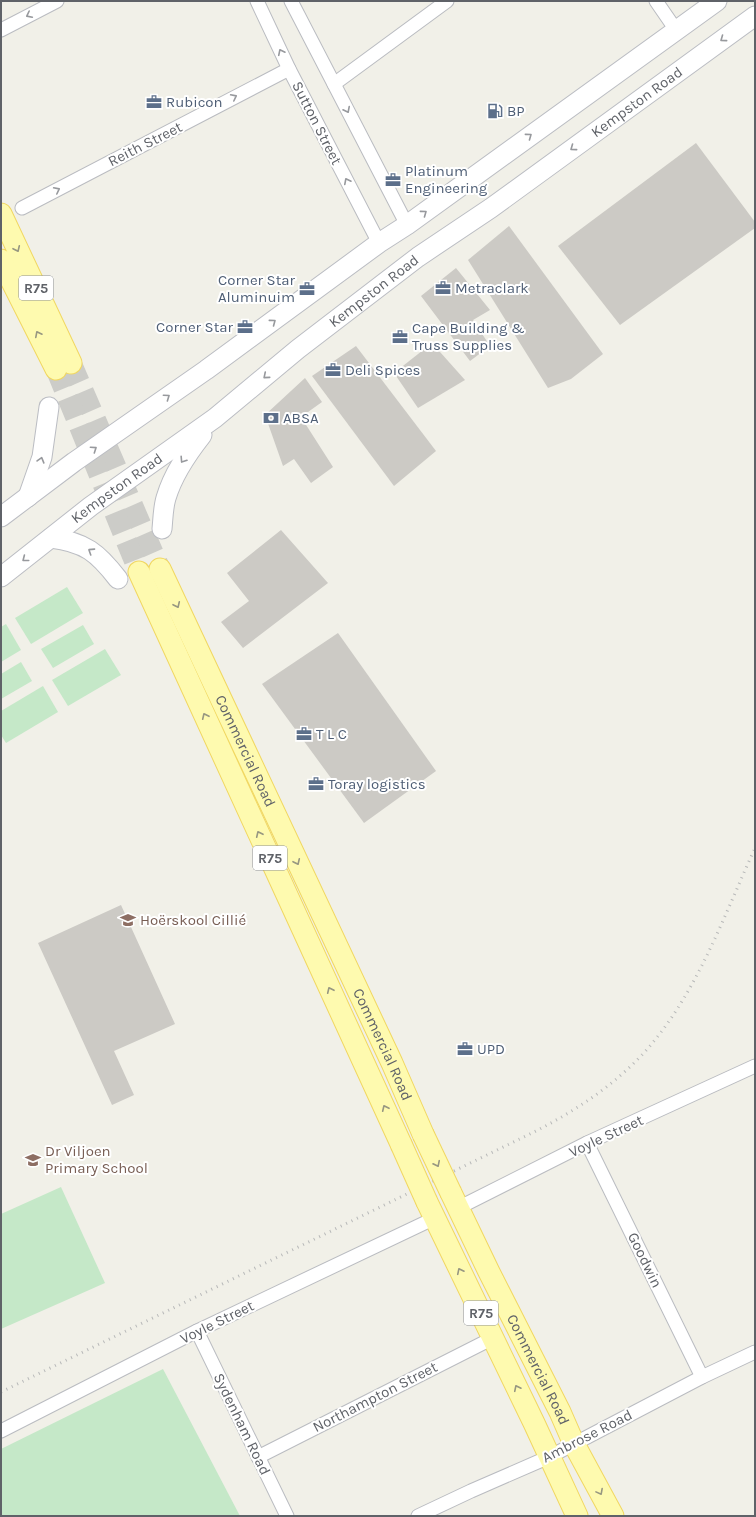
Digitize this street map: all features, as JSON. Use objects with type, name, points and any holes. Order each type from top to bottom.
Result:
[{"type":"main road","points":[[1,517],[74,462],[251,338],[379,243],[407,225],[717,1]]},
{"type":"main road","name":"Kempston Road","points":[[1,577],[91,506],[215,418],[298,348],[418,257],[491,208],[755,16]]},
{"type":"main road","name":"R75","points":[[1,214],[63,366],[1,260]]},
{"type":"main road","points":[[28,497],[42,457],[48,407]]},
{"type":"main road","points":[[162,529],[165,500],[169,487],[179,467],[215,418]]},
{"type":"main road","points":[[51,538],[70,542],[87,548],[104,562],[118,579]]},
{"type":"main road","name":"Commercial Road","points":[[160,570],[392,1063],[454,1200],[560,1412],[574,1444],[613,1516]]},
{"type":"main road","name":"Commercial Road","points":[[139,572],[431,1210],[577,1516]]},
{"type":"street","points":[[1,30],[57,1]]},
{"type":"street","name":"Sutton Street","points":[[257,1],[289,68],[379,243]]},
{"type":"street","points":[[291,1],[407,225]]},
{"type":"street","points":[[334,84],[447,1]]},
{"type":"street","points":[[656,1],[676,30]]},
{"type":"street","name":"Reith Street","points":[[22,208],[289,68]]},
{"type":"street","name":"Voyle Street","points":[[454,1200],[588,1144],[755,1066]]},
{"type":"street","name":"Goodwin","points":[[588,1144],[702,1377]]},
{"type":"street","name":"Voyle Street","points":[[1,1430],[431,1210]]},
{"type":"street","name":"Sydenham Road","points":[[197,1331],[287,1516]]},
{"type":"street","name":"Northampton Street","points":[[258,1457],[493,1338]]},
{"type":"street","name":"Ambrose Road","points":[[418,1516],[549,1457],[702,1377],[755,1352]]},
{"type":"green space","points":[[67,587],[83,613],[31,644],[15,618]]},
{"type":"green space","points":[[6,624],[21,650],[1,662],[1,627]]},
{"type":"green space","points":[[83,625],[94,644],[53,668],[41,649]]},
{"type":"green space","points":[[105,649],[121,675],[68,706],[52,680]]},
{"type":"green space","points":[[21,662],[32,681],[1,699],[1,674]]},
{"type":"green space","points":[[43,686],[58,712],[6,743],[1,735],[1,711]]},
{"type":"green space","points":[[61,1187],[105,1283],[1,1329],[1,1214]]},
{"type":"green space","points":[[163,1369],[240,1516],[1,1516],[1,1449]]},
{"type":"building","points":[[696,143],[755,222],[755,228],[620,325],[558,246]]},
{"type":"building","points":[[509,226],[603,354],[571,379],[548,388],[468,260]]},
{"type":"building","points":[[456,268],[490,310],[473,320],[490,346],[470,361],[421,296]]},
{"type":"building","points":[[432,343],[465,380],[418,408],[394,373]]},
{"type":"building","points":[[356,346],[436,451],[394,486],[312,376]]},
{"type":"building","points":[[305,378],[322,402],[301,417],[333,467],[311,483],[294,459],[283,466],[265,415]]},
{"type":"building","points":[[281,530],[328,583],[243,648],[221,622],[249,601],[227,573]]},
{"type":"building","points":[[338,633],[436,771],[364,823],[262,684]]},
{"type":"building","points":[[121,905],[175,1024],[114,1051],[134,1095],[112,1105],[38,943]]},
{"type":"tunnel","points":[[71,363],[160,569]]},
{"type":"tunnel","points":[[56,369],[139,572]]},
{"type":"railway","points":[[1,1392],[534,1132],[577,1108],[603,1090],[640,1057],[677,1010],[706,958],[755,848]]},
{"type":"place","name":"Rubicon","points":[[154,102]]},
{"type":"place","name":"BP","points":[[495,111]]},
{"type":"place","name":"Platinum Engineering","points":[[393,180]]},
{"type":"place","name":"Metraclark","points":[[443,288]]},
{"type":"place","name":"Corner Star Aluminuim","points":[[307,289]]},
{"type":"place","name":"Corner Star","points":[[245,327]]},
{"type":"place","name":"Cape Building & Truss Supplies","points":[[400,337]]},
{"type":"place","name":"Deli Spices","points":[[333,370]]},
{"type":"place","name":"ABSA","points":[[271,418]]},
{"type":"place","name":"T L C","points":[[304,734]]},
{"type":"place","name":"Toray logistics","points":[[316,784]]},
{"type":"place","name":"Hoërskool Cillié","points":[[128,920]]},
{"type":"place","name":"UPD","points":[[465,1049]]},
{"type":"place","name":"Dr Viljoen Primary School","points":[[33,1160]]}]
